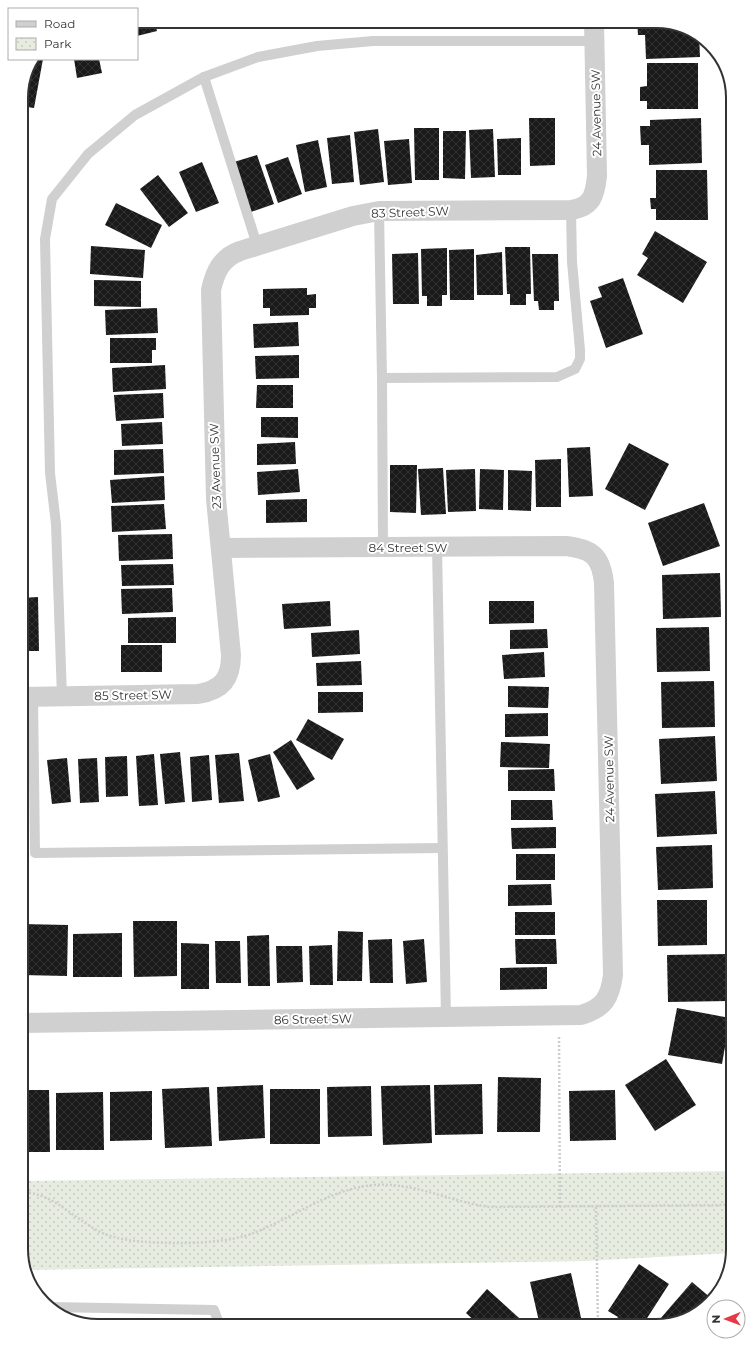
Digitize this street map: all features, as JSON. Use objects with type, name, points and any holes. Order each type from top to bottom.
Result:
[{"type":"street","name":"24 Avenue SW","points":[[579,206],[593,197],[597,176],[594,28]]},
{"type":"street","name":"83 Street SW","points":[[218,267],[232,254],[257,245],[353,216],[379,211],[579,206]]},
{"type":"street","name":"23 Avenue SW","points":[[218,267],[211,290],[214,472],[231,666]]},
{"type":"street","name":"84 Street SW","points":[[221,548],[566,546],[585,549],[593,554]]},
{"type":"street","name":"24 Avenue SW","points":[[593,554],[603,571],[604,583],[613,967],[612,987],[608,997],[603,1003]]},
{"type":"street","name":"85 Street SW","points":[[28,697],[198,694],[212,692],[221,685],[231,666]]},
{"type":"street","name":"86 Street SW","points":[[28,1023],[581,1015],[592,1012],[603,1003]]},
{"type":"lane","points":[[62,697],[56,524],[50,473],[45,239],[52,199],[88,154],[135,115],[204,77],[258,57],[317,46],[359,42],[594,42]]},
{"type":"lane","points":[[204,77],[257,245]]},
{"type":"lane","points":[[382,378],[558,377],[575,369],[580,359],[580,350],[572,262],[579,206]]},
{"type":"lane","points":[[379,211],[383,547]]},
{"type":"lane","points":[[437,547],[446,1016]]},
{"type":"lane","points":[[28,716],[35,853],[442,848]]},
{"type":"lane","points":[[59,1307],[214,1310],[217,1319]]},
{"type":"path","points":[[559,1034],[560,1207]]},
{"type":"path","points":[[28,1193],[40,1194],[57,1202],[93,1228],[110,1236],[148,1242],[240,1238],[262,1230],[313,1204],[341,1192],[373,1186],[407,1186],[477,1205],[490,1207],[726,1205]]},
{"type":"path","points":[[596,1207],[598,1319]]},
{"type":"green space","points":[[726,1171],[726,1249],[726,1253],[586,1261],[31,1270],[28,1249],[28,1181]]},
{"type":"building","points":[[138,28],[156,28],[157,31],[138,36]]},
{"type":"building","points":[[638,28],[661,28],[679,32],[687,35],[699,43],[700,57],[646,59],[645,35],[638,35]]},
{"type":"building","points":[[39,60],[43,60],[34,108],[28,107],[29,84],[33,71]]},
{"type":"building","points":[[74,60],[99,60],[102,73],[77,78]]},
{"type":"building","points":[[647,63],[698,63],[698,109],[647,109],[647,101],[640,101],[640,87],[647,86]]},
{"type":"building","points":[[529,118],[555,118],[555,165],[530,166]]},
{"type":"building","points":[[701,118],[702,163],[649,165],[649,145],[641,145],[640,126],[650,126],[650,120]]},
{"type":"building","points":[[414,128],[439,128],[439,180],[415,180]]},
{"type":"building","points":[[378,129],[384,182],[360,185],[354,132]]},
{"type":"building","points":[[493,129],[495,177],[471,178],[469,130]]},
{"type":"building","points":[[443,131],[466,131],[465,179],[443,178]]},
{"type":"building","points":[[350,135],[354,182],[332,184],[327,138]]},
{"type":"building","points":[[521,138],[521,175],[498,175],[497,139]]},
{"type":"building","points":[[409,139],[412,183],[388,185],[384,141]]},
{"type":"building","points":[[318,140],[327,187],[305,192],[296,145]]},
{"type":"building","points":[[257,155],[274,204],[251,212],[234,162]]},
{"type":"building","points":[[288,157],[302,194],[278,203],[265,165]]},
{"type":"building","points":[[202,162],[219,203],[196,212],[179,172]]},
{"type":"building","points":[[656,170],[707,170],[708,220],[656,220],[656,209],[651,209],[650,198],[656,198]]},
{"type":"building","points":[[158,175],[188,213],[169,227],[140,189]]},
{"type":"building","points":[[116,203],[162,225],[151,248],[105,225]]},
{"type":"building","points":[[655,231],[707,262],[683,303],[637,275],[648,258],[642,254]]},
{"type":"building","points":[[91,246],[145,250],[143,278],[90,274]]},
{"type":"building","points":[[505,247],[530,247],[531,294],[526,294],[526,305],[510,305],[510,294],[507,294]]},
{"type":"building","points":[[447,248],[447,295],[442,295],[442,306],[427,306],[427,296],[422,296],[421,249]]},
{"type":"building","points":[[474,249],[474,300],[450,300],[449,250]]},
{"type":"building","points":[[502,252],[503,295],[477,295],[476,255]]},
{"type":"building","points":[[418,253],[419,304],[393,304],[392,254]]},
{"type":"building","points":[[532,254],[558,254],[559,301],[554,301],[554,310],[539,310],[538,301],[534,301]]},
{"type":"building","points":[[623,278],[643,334],[606,348],[590,301],[602,297],[598,287]]},
{"type":"building","points":[[94,280],[141,281],[141,307],[94,306]]},
{"type":"building","points":[[307,288],[307,295],[316,294],[316,308],[309,308],[309,315],[270,316],[270,308],[263,308],[263,289]]},
{"type":"building","points":[[157,308],[158,333],[106,335],[105,310]]},
{"type":"building","points":[[298,322],[299,346],[254,348],[253,324]]},
{"type":"building","points":[[110,338],[156,338],[156,350],[152,350],[152,363],[110,363]]},
{"type":"building","points":[[299,355],[299,378],[256,379],[255,356]]},
{"type":"building","points":[[165,365],[166,389],[113,392],[112,368]]},
{"type":"building","points":[[257,385],[293,385],[293,408],[256,408]]},
{"type":"building","points":[[163,393],[164,418],[116,421],[114,395]]},
{"type":"building","points":[[261,417],[298,417],[298,438],[261,437]]},
{"type":"building","points":[[162,422],[163,444],[122,446],[121,424]]},
{"type":"building","points":[[295,442],[296,464],[257,465],[257,444]]},
{"type":"building","points":[[629,443],[669,464],[645,510],[605,489]]},
{"type":"building","points":[[590,447],[593,496],[569,497],[567,448]]},
{"type":"building","points":[[163,449],[164,473],[114,475],[114,450]]},
{"type":"building","points":[[561,459],[561,507],[536,507],[535,460]]},
{"type":"building","points":[[390,465],[417,465],[416,513],[390,512]]},
{"type":"building","points":[[443,468],[446,514],[421,515],[418,469]]},
{"type":"building","points":[[298,469],[300,492],[258,495],[257,472]]},
{"type":"building","points":[[475,469],[476,511],[448,512],[446,470]]},
{"type":"building","points":[[480,469],[504,470],[503,510],[479,509]]},
{"type":"building","points":[[508,470],[532,471],[531,511],[508,510]]},
{"type":"building","points":[[164,476],[165,500],[112,503],[110,480]]},
{"type":"building","points":[[307,499],[307,522],[266,523],[266,500]]},
{"type":"building","points":[[704,503],[720,546],[663,566],[648,523]]},
{"type":"building","points":[[164,504],[166,529],[112,532],[111,506]]},
{"type":"building","points":[[172,534],[173,559],[119,561],[118,535]]},
{"type":"building","points":[[173,564],[174,585],[122,586],[121,565]]},
{"type":"building","points":[[720,573],[721,617],[663,619],[662,575]]},
{"type":"building","points":[[172,588],[173,612],[122,614],[121,589]]},
{"type":"building","points":[[38,597],[39,651],[29,651],[29,659],[28,659],[28,598]]},
{"type":"building","points":[[330,601],[331,626],[284,629],[282,604]]},
{"type":"building","points":[[489,601],[534,601],[534,623],[489,624]]},
{"type":"building","points":[[176,617],[176,643],[128,643],[128,618]]},
{"type":"building","points":[[709,627],[710,671],[657,672],[656,628]]},
{"type":"building","points":[[547,629],[548,648],[510,649],[510,630]]},
{"type":"building","points":[[359,630],[360,654],[312,657],[311,633]]},
{"type":"building","points":[[121,645],[162,645],[162,672],[121,672]]},
{"type":"building","points":[[544,652],[545,677],[504,679],[502,655]]},
{"type":"building","points":[[361,661],[362,685],[317,686],[316,663]]},
{"type":"building","points":[[714,681],[715,727],[662,728],[661,682]]},
{"type":"building","points":[[508,686],[549,687],[548,708],[508,707]]},
{"type":"building","points":[[318,692],[363,692],[363,712],[318,713]]},
{"type":"building","points":[[548,713],[548,736],[505,737],[505,714]]},
{"type":"building","points":[[308,719],[344,739],[332,760],[296,740]]},
{"type":"building","points":[[715,736],[717,781],[661,784],[659,739]]},
{"type":"building","points":[[291,740],[315,779],[297,790],[273,752]]},
{"type":"building","points":[[501,742],[550,744],[549,768],[500,767]]},
{"type":"building","points":[[180,752],[185,802],[165,804],[160,754]]},
{"type":"building","points":[[239,753],[244,801],[219,803],[215,755]]},
{"type":"building","points":[[154,754],[158,805],[139,806],[136,756]]},
{"type":"building","points":[[270,754],[280,797],[258,802],[248,760]]},
{"type":"building","points":[[209,755],[212,800],[192,802],[190,757]]},
{"type":"building","points":[[127,756],[128,796],[106,797],[105,757]]},
{"type":"building","points":[[67,758],[71,802],[52,804],[47,760]]},
{"type":"building","points":[[97,758],[99,802],[80,803],[78,759]]},
{"type":"building","points":[[554,769],[555,791],[508,791],[508,770]]},
{"type":"building","points":[[715,791],[717,834],[657,837],[655,794]]},
{"type":"building","points":[[511,800],[552,800],[553,820],[511,820]]},
{"type":"building","points":[[556,827],[556,848],[512,849],[511,828]]},
{"type":"building","points":[[712,845],[713,888],[658,890],[656,847]]},
{"type":"building","points":[[516,854],[555,854],[555,880],[516,880]]},
{"type":"building","points":[[551,884],[552,905],[508,906],[508,885]]},
{"type":"building","points":[[657,900],[707,900],[707,945],[658,946]]},
{"type":"building","points":[[515,912],[555,912],[555,935],[515,935]]},
{"type":"building","points":[[133,921],[177,921],[177,976],[134,977]]},
{"type":"building","points":[[28,924],[68,925],[67,976],[28,975]]},
{"type":"building","points":[[338,931],[363,932],[362,981],[337,981]]},
{"type":"building","points":[[122,933],[122,977],[73,977],[73,934]]},
{"type":"building","points":[[269,935],[270,986],[248,986],[247,936]]},
{"type":"building","points":[[392,939],[393,983],[370,983],[368,940]]},
{"type":"building","points":[[424,939],[427,982],[406,984],[403,941]]},
{"type":"building","points":[[515,939],[556,939],[557,964],[516,964]]},
{"type":"building","points":[[215,941],[240,941],[241,983],[216,983]]},
{"type":"building","points":[[181,943],[209,944],[209,989],[181,989]]},
{"type":"building","points":[[332,945],[333,985],[310,985],[309,946]]},
{"type":"building","points":[[276,946],[302,946],[303,982],[277,983]]},
{"type":"building","points":[[726,954],[726,1001],[668,1002],[667,955]]},
{"type":"building","points":[[547,967],[547,989],[500,990],[500,968]]},
{"type":"building","points":[[677,1008],[726,1017],[726,1041],[722,1064],[668,1055]]},
{"type":"building","points":[[666,1059],[696,1105],[655,1131],[625,1085]]},
{"type":"building","points":[[498,1077],[541,1078],[540,1132],[497,1132]]},
{"type":"building","points":[[482,1084],[483,1134],[435,1135],[434,1085]]},
{"type":"building","points":[[263,1085],[265,1138],[219,1141],[217,1087]]},
{"type":"building","points":[[430,1085],[432,1143],[383,1145],[381,1086]]},
{"type":"building","points":[[371,1086],[372,1136],[328,1137],[327,1087]]},
{"type":"building","points":[[209,1087],[212,1146],[165,1148],[162,1089]]},
{"type":"building","points":[[270,1089],[320,1089],[320,1144],[270,1144]]},
{"type":"building","points":[[28,1090],[49,1090],[50,1152],[28,1152]]},
{"type":"building","points":[[615,1090],[616,1140],[570,1141],[569,1091]]},
{"type":"building","points":[[152,1091],[152,1140],[110,1141],[110,1092]]},
{"type":"building","points":[[103,1092],[104,1150],[56,1150],[56,1093]]},
{"type":"building","points":[[639,1264],[669,1284],[646,1319],[617,1319],[618,1317],[608,1311]]},
{"type":"building","points":[[571,1273],[581,1319],[538,1319],[530,1282]]},
{"type":"building","points":[[692,1282],[708,1296],[687,1312],[674,1317],[660,1319]]},
{"type":"building","points":[[487,1289],[520,1319],[472,1319],[466,1313]]}]
